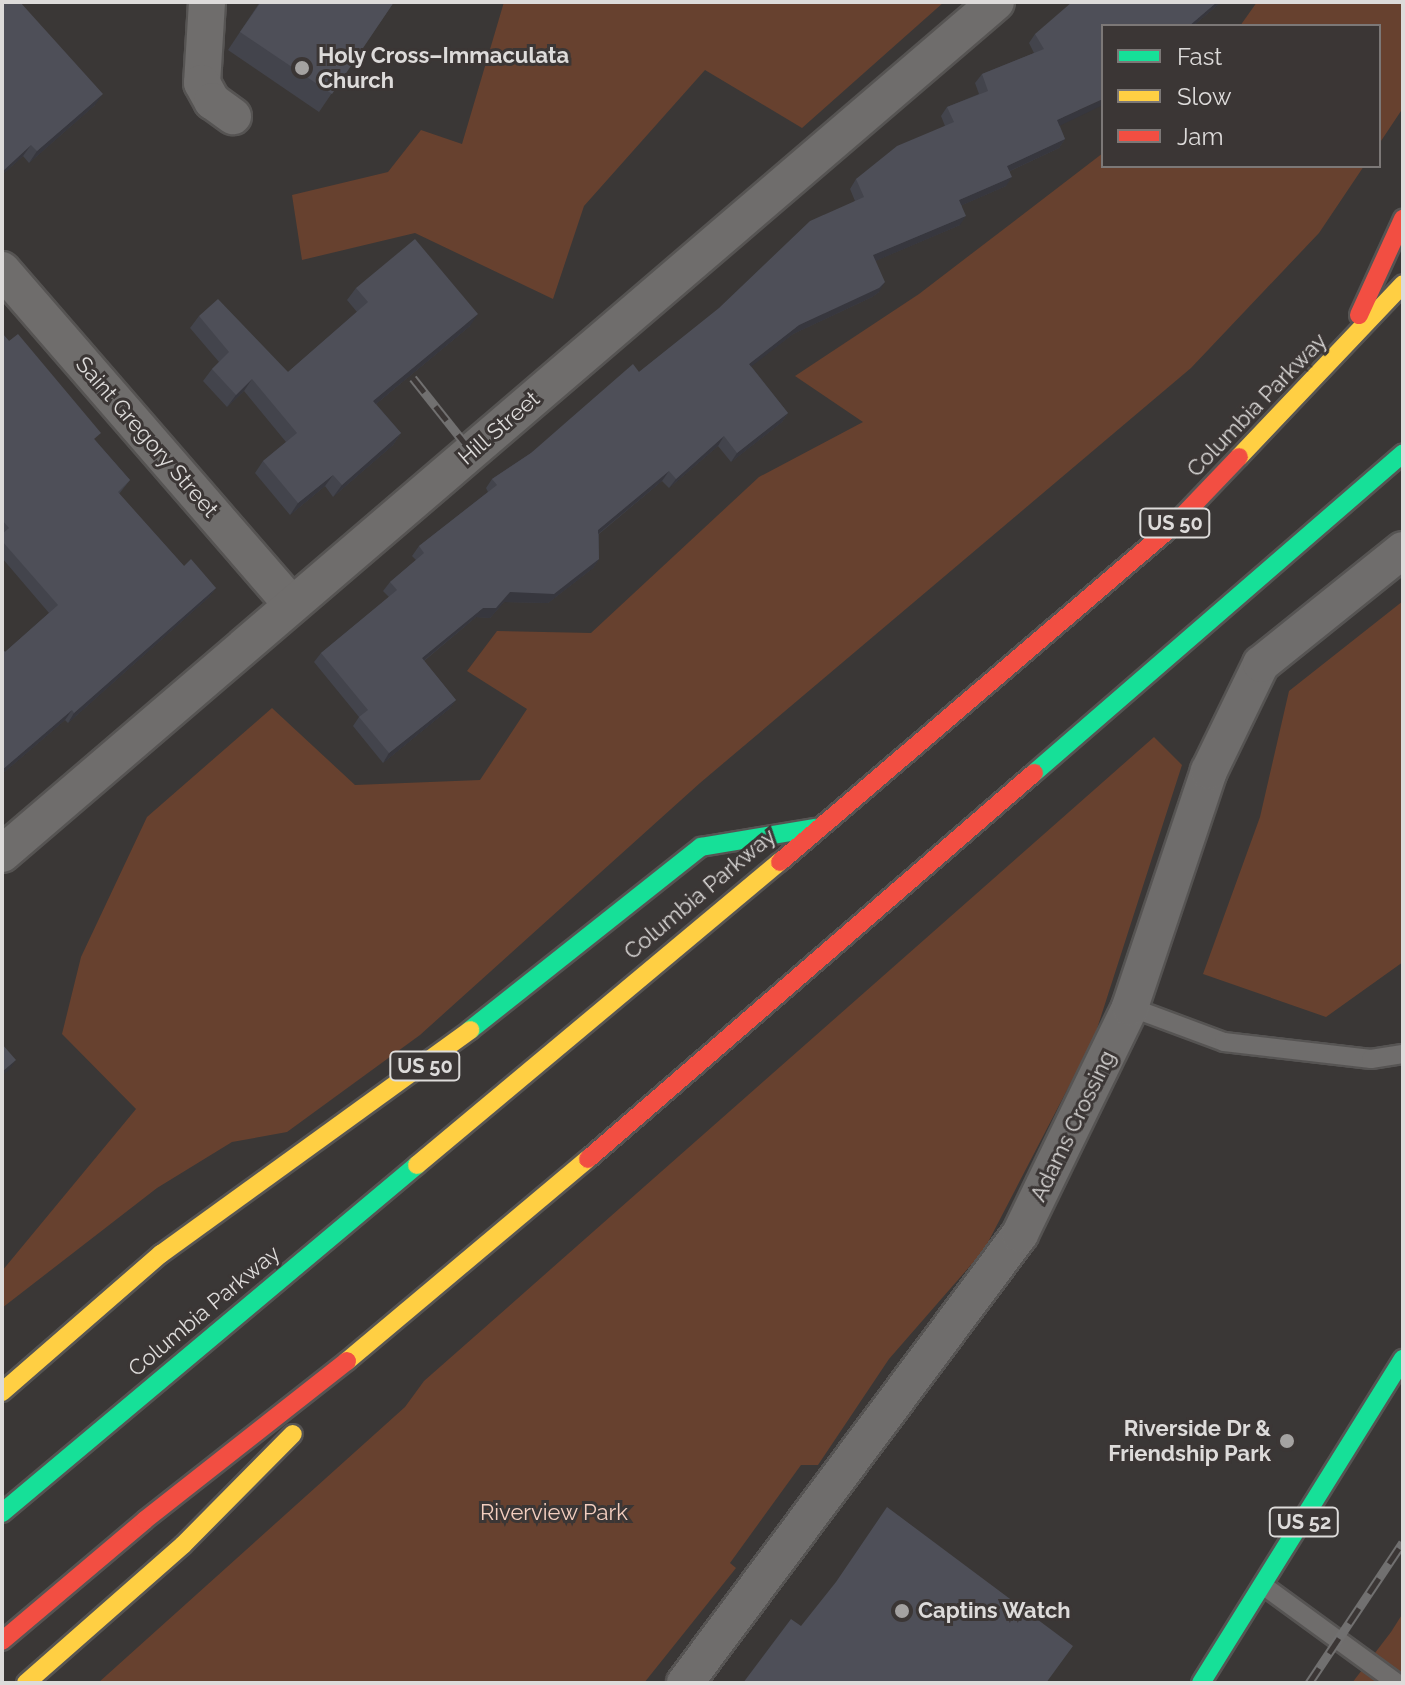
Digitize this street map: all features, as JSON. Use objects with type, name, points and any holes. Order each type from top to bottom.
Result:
[{"type":"main road","points":[[1340,354],[1403,219]]},
{"type":"main road","name":"Columbia Parkway","points":[[2,1513],[1174,525],[1340,354],[1403,284]]},
{"type":"main road","points":[[1372,479],[1403,435]]},
{"type":"main road","points":[[2,1641],[145,1520],[428,1298],[1403,453]]},
{"type":"main road","name":"US 50","points":[[2,1392],[172,1245],[409,1079],[701,847],[817,827]]},
{"type":"main road","points":[[26,1683],[183,1545],[428,1298]]},
{"type":"main road","name":"US 52","points":[[1201,1683],[1403,1359]]},
{"type":"street","points":[[207,2],[202,83],[212,101],[233,116]]},
{"type":"street","name":"Hill Street","points":[[2,854],[996,2]]},
{"type":"street","name":"Saint Gregory Street","points":[[2,270],[292,605]]},
{"type":"street","name":"Adams Crossing","points":[[685,1683],[1020,1234],[1130,1007],[1209,771],[1261,664],[1403,550]]},
{"type":"lane","points":[[1130,1007],[1224,1042],[1371,1059],[1403,1054]]},
{"type":"lane","points":[[1264,1586],[1397,1683]]},
{"type":"green space","points":[[504,2],[944,2],[802,128],[705,70],[584,206],[553,299],[415,233],[302,260],[292,195],[388,172],[421,130],[462,144]]},
{"type":"green space","points":[[1257,2],[1403,2],[1403,108],[1381,141],[1381,24],[1241,24]]},
{"type":"green space","points":[[1101,155],[1101,168],[1363,168],[1319,233],[1191,368],[700,783],[420,1035],[287,1132],[232,1142],[157,1188],[2,1308],[2,1271],[136,1109],[62,1034],[81,957],[147,817],[272,708],[355,785],[480,780],[527,709],[467,671],[497,631],[591,633],[759,477],[863,422],[795,376],[919,294]]},
{"type":"green space","points":[[1403,601],[1403,962],[1326,1017],[1203,974],[1260,817],[1289,691]]},
{"type":"green space","name":"Riverview Park","points":[[1154,737],[1182,765],[1094,1038],[984,1250],[889,1359],[818,1465],[801,1465],[730,1563],[736,1568],[644,1683],[98,1683],[405,1407],[424,1381]]},
{"type":"green space","points":[[1403,1613],[1403,1683],[1352,1683],[1391,1632]]},
{"type":"building","points":[[2,2],[20,2],[103,94],[37,151],[31,145],[4,170],[2,168]]},
{"type":"building","name":"Holy Cross–Immaculata Church","points":[[261,2],[394,2],[332,94],[240,32]]},
{"type":"building","points":[[1072,2],[1217,2],[1191,24],[1101,24],[1101,100],[1057,120],[1065,139],[1007,166],[1012,177],[959,200],[966,216],[873,255],[885,282],[879,288],[799,325],[749,364],[788,413],[737,453],[724,436],[676,479],[669,471],[598,530],[599,559],[554,594],[510,592],[496,608],[483,608],[422,658],[456,700],[389,753],[359,717],[368,710],[321,653],[397,590],[390,582],[424,553],[419,546],[497,485],[492,479],[531,453],[633,364],[639,372],[719,308],[810,221],[864,197],[856,179],[897,146],[954,122],[947,107],[988,91],[982,74],[1044,49],[1035,34]]},
{"type":"building","points":[[415,239],[478,314],[373,401],[401,433],[342,485],[333,475],[298,503],[263,461],[297,433],[252,379],[236,395],[212,369],[229,352],[199,316],[218,299],[288,372],[368,302],[356,288]]},
{"type":"building","points":[[2,333],[9,341],[18,334],[101,433],[94,439],[130,480],[118,492],[184,566],[191,559],[216,588],[74,713],[72,710],[2,770],[2,648],[5,652],[58,605],[2,541],[2,534],[9,528],[2,520]]},
{"type":"building","points":[[2,1044],[16,1060],[2,1072]]},
{"type":"building","name":"Captins Watch","points":[[887,1507],[1073,1646],[1046,1683],[743,1683],[791,1619],[801,1626],[836,1582]]},
{"type":"railway","points":[[413,378],[471,451]]},
{"type":"railway","points":[[1309,1683],[1403,1542]]},
{"type":"traffic: fast","points":[[1034,773],[1403,453]]},
{"type":"traffic: fast","points":[[470,1030],[701,847],[815,828]]},
{"type":"traffic: fast","points":[[2,1513],[417,1165]]},
{"type":"traffic: fast","points":[[1201,1683],[1403,1359]]},
{"type":"traffic: slow","points":[[1239,457],[1403,284]]},
{"type":"traffic: slow","points":[[417,1165],[780,862]]},
{"type":"traffic: slow","points":[[2,1392],[161,1254],[470,1030]]},
{"type":"traffic: slow","points":[[347,1361],[588,1159]]},
{"type":"traffic: slow","points":[[26,1683],[183,1545],[293,1434]]},
{"type":"traffic: jam","points":[[1359,315],[1403,219]]},
{"type":"traffic: jam","points":[[780,862],[1174,525],[1239,457]]},
{"type":"traffic: jam","points":[[588,1159],[1034,773]]},
{"type":"traffic: jam","points":[[2,1641],[145,1520],[347,1361]]},
{"type":"place","name":"Holy Cross–Immaculata Church","points":[[302,68]]},
{"type":"place","name":"Riverside Dr & Friendship Park","points":[[1287,1441]]},
{"type":"place","name":"Captins Watch","points":[[902,1611]]}]
